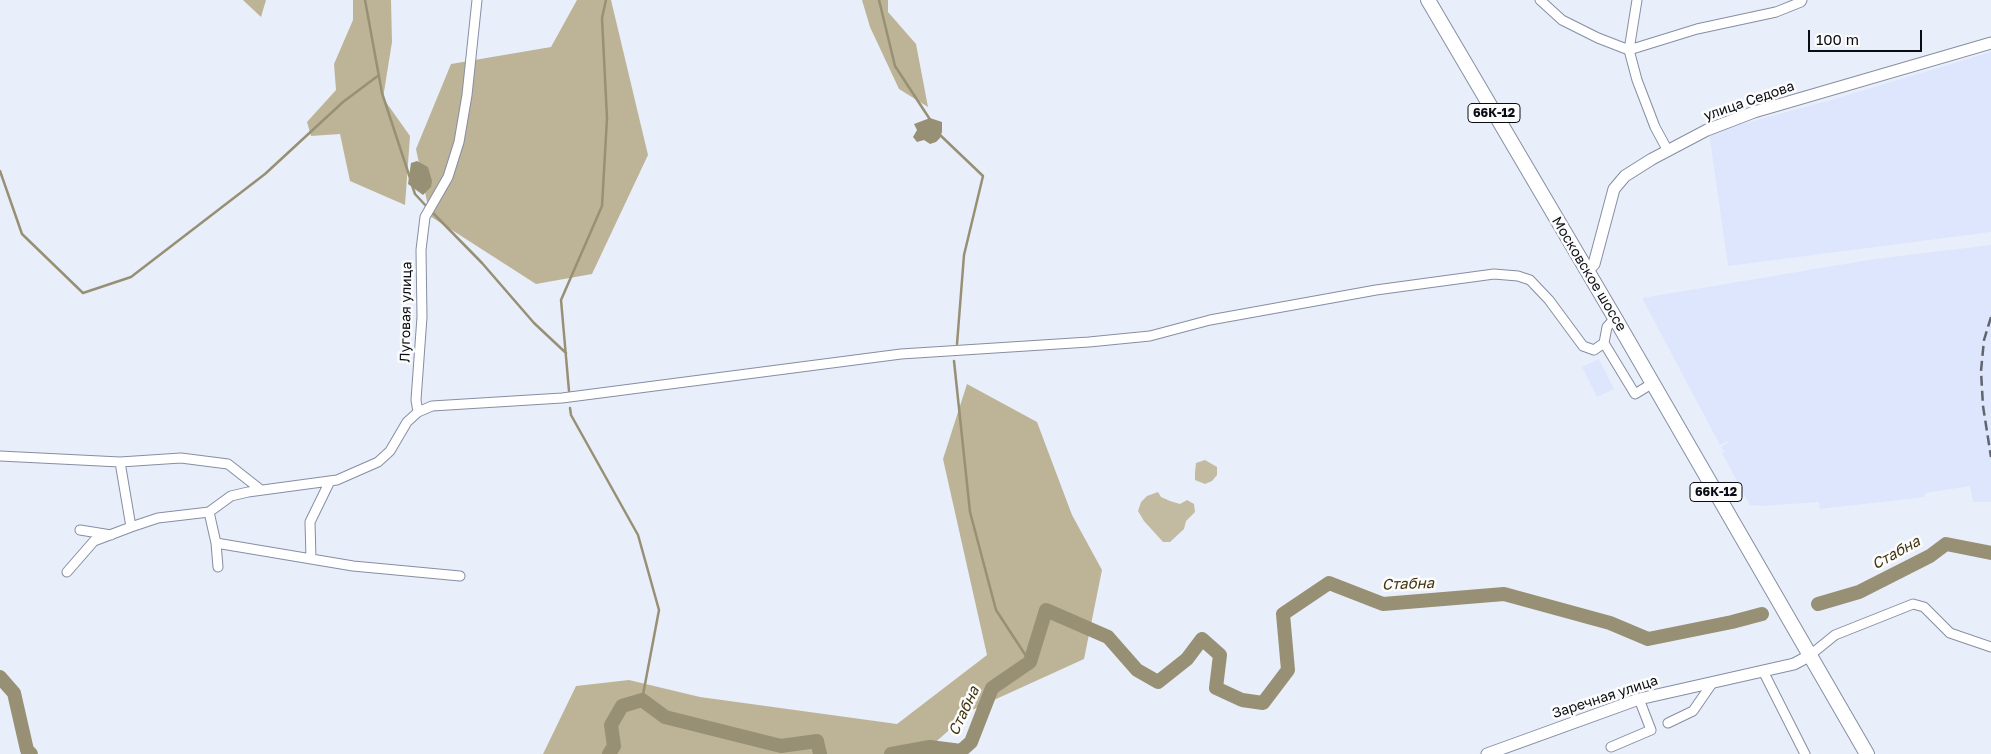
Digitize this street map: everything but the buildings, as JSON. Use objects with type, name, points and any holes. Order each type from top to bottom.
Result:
[{"type":"main road","name":"Московское шоссе","points":[[1428,0],[1653,383],[1806,650]]},
{"type":"main road","name":"66К-12","points":[[1806,650],[1866,754]]},
{"type":"street","name":"Луговая улица","points":[[418,412],[416,400],[422,317],[421,250],[427,214],[448,176],[459,142],[467,95],[477,0]]},
{"type":"street","points":[[1540,0],[1562,20],[1629,50],[1697,29],[1776,12],[1802,0]]},
{"type":"street","points":[[1636,0],[1629,50],[1637,80],[1654,127],[1668,151]]},
{"type":"street","name":"улица Седова","points":[[1587,271],[1594,264],[1614,189],[1625,176],[1668,151],[1707,130],[1754,112],[1991,43]]},
{"type":"street","points":[[67,572],[94,541],[131,527],[158,518],[209,512],[232,496],[261,490],[337,480],[378,462],[390,451],[407,422],[418,412],[432,406],[562,398],[901,354],[1089,342],[1150,336],[1210,320],[1376,290],[1494,274],[1518,276],[1530,280],[1549,300],[1583,346],[1594,350],[1604,343]]},
{"type":"street","points":[[1615,318],[1607,326],[1604,343],[1636,394],[1653,383]]},
{"type":"street","points":[[0,456],[120,462],[181,458],[228,464],[261,490]]},
{"type":"street","points":[[120,462],[131,527]]},
{"type":"street","points":[[311,559],[310,522],[330,481]]},
{"type":"street","points":[[209,512],[216,542],[218,567]]},
{"type":"street","points":[[80,530],[111,535]]},
{"type":"street","points":[[216,542],[353,566],[460,576]]},
{"type":"street","points":[[1806,650],[1835,635],[1913,604],[1924,607],[1950,633],[1991,647]]},
{"type":"street","name":"Заречная улица","points":[[1487,754],[1638,699],[1794,664],[1806,650]]},
{"type":"street","points":[[1763,671],[1805,754]]},
{"type":"street","points":[[1668,723],[1693,711],[1713,682]]},
{"type":"street","points":[[1611,747],[1651,730],[1638,699]]},
{"type":"shaded area","points":[[243,0],[266,0],[261,17],[245,2]]},
{"type":"shaded area","points":[[353,0],[391,0],[392,42],[383,98],[410,136],[405,205],[350,181],[340,134],[311,136],[307,122],[336,90],[334,64],[353,20]]},
{"type":"shaded area","points":[[577,0],[611,0],[648,155],[592,274],[536,284],[430,216],[416,149],[451,64],[551,47]]},
{"type":"shaded area","points":[[862,0],[888,0],[888,12],[916,44],[928,107],[899,89],[870,27]]},
{"type":"shaded area","points":[[1991,52],[1991,232],[1728,266],[1709,133],[1831,100]]},
{"type":"shaded area","points":[[930,118],[942,122],[940,138],[930,144],[924,140],[917,142],[913,137],[917,130],[914,124]]},
{"type":"shaded area","points":[[417,161],[428,167],[432,181],[431,187],[423,195],[408,184],[411,163]]},
{"type":"shaded area","points":[[1991,245],[1991,502],[1973,502],[1970,486],[1925,493],[1925,497],[1820,509],[1819,502],[1750,505],[1722,453],[1725,452],[1721,447],[1729,442],[1720,445],[1642,298],[1875,259]]},
{"type":"shaded area","points":[[1599,359],[1614,389],[1597,397],[1582,367]]},
{"type":"shaded area","points":[[967,384],[1037,422],[1072,515],[1102,570],[1084,659],[972,710],[922,754],[543,754],[576,686],[629,680],[700,697],[897,724],[987,655],[943,459]]},
{"type":"shaded area","points":[[1205,460],[1217,467],[1217,475],[1212,481],[1205,484],[1195,480],[1195,472],[1196,463]]},
{"type":"shaded area","points":[[1158,492],[1161,497],[1170,501],[1180,504],[1187,500],[1194,504],[1195,512],[1186,521],[1184,529],[1170,542],[1163,542],[1144,521],[1138,511],[1141,502],[1147,496]]},
{"type":"waterway","points":[[365,0],[382,93],[410,178]]},
{"type":"waterway","points":[[569,391],[561,300],[602,206],[607,118],[602,18],[606,0]]},
{"type":"waterway","points":[[879,0],[895,66],[931,121]]},
{"type":"waterway","points":[[0,171],[22,234],[83,293],[131,277],[265,174],[343,102],[379,75]]},
{"type":"waterway","points":[[939,134],[983,176],[964,255],[957,344]]},
{"type":"waterway","points":[[412,185],[415,194],[427,207]]},
{"type":"waterway","points":[[431,211],[482,263],[534,323],[566,353]]},
{"type":"waterway","points":[[954,361],[970,512],[996,610],[1030,662]]},
{"type":"waterway","points":[[570,408],[571,415],[638,535],[659,610],[642,700]]},
{"type":"waterway","name":"Стабна","points":[[1818,604],[1859,592],[1930,556],[1946,544],[1991,553]]},
{"type":"waterway","name":"Стабна","points":[[891,754],[930,747],[961,751],[971,742],[992,688],[1030,662],[1046,610],[1108,637],[1137,670],[1158,682],[1187,659],[1202,639],[1220,655],[1216,688],[1242,700],[1263,703],[1288,670],[1283,614],[1329,583],[1383,604],[1504,594],[1610,623],[1648,639],[1762,614]]},
{"type":"waterway","name":"Стабна","points":[[0,677],[14,693],[27,750],[31,754]]},
{"type":"waterway","name":"Стабна","points":[[609,754],[614,746],[611,725],[622,706],[642,700],[665,717],[781,746],[817,741],[820,754]]},
{"type":"railway","points":[[1991,317],[1984,340],[1981,371],[1983,406],[1991,457]]}]
